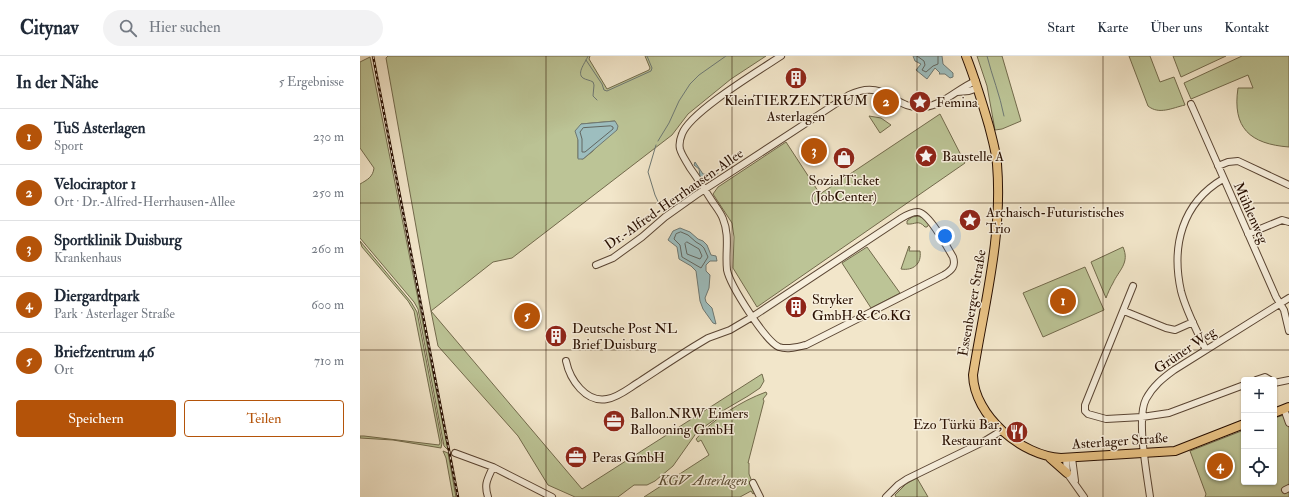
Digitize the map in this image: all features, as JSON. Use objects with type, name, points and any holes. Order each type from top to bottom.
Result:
[{"type":"main road","name":"Essenberger Straße","points":[[966,56],[977,84],[993,140],[997,163],[998,221],[996,245],[973,375],[973,385],[982,405],[1002,431]]},
{"type":"main road","name":"Asterlager Straße","points":[[1002,431],[1016,442],[1036,453],[1049,457],[1069,458],[1175,451],[1241,425]]},
{"type":"main road","points":[[1049,457],[1067,473]]},
{"type":"street","points":[[566,361],[571,376],[585,393],[597,400],[614,398],[708,338],[730,330],[752,317],[911,213],[920,212],[928,217],[950,250],[955,262],[951,270],[944,275],[806,345],[786,349],[776,346],[770,341],[752,317],[729,278],[727,269],[727,228],[722,216],[687,163],[680,149],[680,143],[685,128],[697,116],[725,94],[781,56]]},
{"type":"street","name":"Dr.-Alfred-Herrhausen-Allee","points":[[596,265],[613,258],[642,237],[665,217],[704,190],[838,102],[858,91],[866,89],[878,90],[899,101],[915,107],[925,107],[945,100],[955,92],[969,91],[977,84]]},
{"type":"street","name":"Mühlenweg","points":[[1191,104],[1276,297],[1284,310],[1289,331]]},
{"type":"street","points":[[1218,166],[1228,162],[1238,162],[1289,185]]},
{"type":"street","points":[[1206,350],[1183,297],[1179,280],[1178,256],[1182,229],[1190,209],[1206,190],[1223,179]]},
{"type":"street","points":[[1248,234],[1289,216]]},
{"type":"street","points":[[1282,220],[1289,222]]},
{"type":"street","points":[[1133,286],[1085,408],[1085,411],[1088,414],[1106,419],[1142,417],[1169,413],[1241,386]]},
{"type":"street","name":"Grüner Weg","points":[[1150,497],[1144,453],[1142,417],[1146,399],[1152,389],[1160,380],[1289,298]]},
{"type":"street","points":[[1124,311],[1166,328],[1175,330],[1193,322]]},
{"type":"street","points":[[1277,382],[1289,380]]},
{"type":"street","points":[[1286,408],[1289,423]]},
{"type":"street","points":[[886,497],[898,485],[907,479],[1002,431]]},
{"type":"street","points":[[455,453],[493,468],[552,497]]},
{"type":"street","points":[[1069,458],[1067,473],[1084,497]]},
{"type":"street","points":[[1069,458],[1076,485]]},
{"type":"street","points":[[488,497],[485,488],[486,482],[493,468]]},
{"type":"street","points":[[753,483],[760,497]]},
{"type":"green space","points":[[388,56],[590,56],[589,59],[607,89],[649,70],[650,68],[645,56],[766,56],[731,79],[688,114],[672,135],[512,258],[493,262],[431,311],[386,58]],"holes":[[[615,121],[593,151],[583,159],[578,158],[578,140],[581,124]]]},
{"type":"green space","points":[[977,56],[1002,56],[1021,121],[1002,129],[995,130],[987,86]]},
{"type":"green space","points":[[1129,56],[1150,56],[1160,82],[1174,77],[1185,105],[1161,110],[1152,109],[1148,106]]},
{"type":"green space","points":[[1173,56],[1226,56],[1181,77]]},
{"type":"green space","points":[[1242,56],[1289,56],[1289,147],[1275,145],[1254,138],[1241,123],[1238,114],[1238,88],[1253,88],[1248,75],[1191,99],[1184,83]]},
{"type":"green space","points":[[370,57],[448,450],[444,446],[418,309],[414,302],[360,238],[360,184],[371,176],[374,168],[360,148],[360,62]]},
{"type":"green space","points":[[940,114],[965,163],[757,307],[733,268],[734,237],[732,223],[713,194],[718,187],[786,142],[820,194]]},
{"type":"green space","points":[[869,116],[881,118],[891,125],[880,133]]},
{"type":"green space","points":[[918,216],[923,218],[929,224],[927,227],[920,223],[907,224],[907,221],[912,217]]},
{"type":"green space","points":[[360,241],[411,302],[417,312],[442,443],[441,448],[393,440],[360,438],[360,436],[364,436],[439,445],[440,443],[414,311],[408,301],[362,247]]},
{"type":"green space","points":[[909,246],[909,251],[920,251],[920,260],[913,268],[901,269]]},
{"type":"green space","points":[[867,247],[900,293],[871,308],[842,263]]},
{"type":"green space","points":[[1123,247],[1125,258],[1123,266],[1106,298],[1091,262]]},
{"type":"green space","points":[[1085,267],[1104,310],[1043,337],[1023,293]]},
{"type":"green space","points":[[431,311],[582,489],[762,374],[764,381],[760,388],[719,413],[714,420],[697,432],[673,466],[655,481],[647,485],[634,485],[618,497],[575,497],[548,485],[518,436],[438,346]]},
{"type":"green space","name":"KGV Asterlagen","points":[[766,392],[767,394],[763,399],[764,401],[748,463],[749,474],[756,492],[753,494],[751,491],[740,497],[644,497],[709,455],[701,440],[698,442],[696,439],[711,424],[728,411],[747,400]]},
{"type":"green space","points":[[1284,415],[1289,428],[1289,497],[1205,497],[1206,494],[1190,451],[1241,431],[1241,485],[1277,485],[1277,417]]},
{"type":"green space","points":[[443,451],[448,453],[456,497],[453,497],[446,458]]},
{"type":"green space","points":[[917,478],[928,497],[896,497],[895,495],[906,484]]},
{"type":"water","points":[[913,56],[942,56],[943,64],[953,73],[953,77],[950,78],[945,74],[939,74],[940,73],[935,68],[927,79],[916,70],[921,64],[915,61]]},
{"type":"water","points":[[615,121],[618,126],[617,130],[583,159],[578,159],[578,140],[575,131],[581,124]]},
{"type":"water","points":[[695,162],[703,174],[711,175],[716,171],[718,174],[705,181],[700,176],[699,169],[694,165]]},
{"type":"water","points":[[680,228],[690,232],[698,239],[703,241],[707,245],[711,255],[716,256],[717,261],[710,261],[706,265],[706,271],[710,275],[709,288],[705,298],[706,302],[712,308],[716,324],[713,323],[703,309],[700,301],[696,271],[691,266],[679,259],[677,247],[668,240],[673,231]]},
{"type":"waterway","points":[[588,56],[582,67],[581,76],[593,82],[593,96],[597,100]]},
{"type":"waterway","points":[[586,60],[602,84],[604,90],[607,91],[651,71],[652,68],[647,56]]},
{"type":"waterway","points":[[658,141],[669,123],[679,101],[690,84],[699,75],[726,56]]},
{"type":"waterway","points":[[987,56],[1004,116]]},
{"type":"waterway","points":[[656,145],[648,172],[655,195],[661,208]]},
{"type":"railway","points":[[373,56],[458,497]]},
{"type":"place","name":"KleinTIERZENTRUM Asterlagen","points":[[796,78]]},
{"type":"place","name":"Velociraptor 1","points":[[886,102]]},
{"type":"place","name":"Femina","points":[[920,102]]},
{"type":"place","name":"Sportklinik Duisburg","points":[[814,151]]},
{"type":"place","name":"Baustelle A","points":[[926,156]]},
{"type":"place","name":"SozialTicket (JobCenter)","points":[[844,158]]},
{"type":"place","name":"Archaisch-Futuristisches Trio","points":[[970,220]]},
{"type":"place","name":"TuS Asterlagen","points":[[1063,301]]},
{"type":"place","name":"Stryker GmbH & Co.KG","points":[[796,307]]},
{"type":"place","name":"Briefzentrum 46","points":[[527,316]]},
{"type":"place","name":"Deutsche Post NL Brief Duisburg","points":[[556,336]]},
{"type":"place","name":"Ballon.NRW Eimers Ballooning GmbH","points":[[614,421]]},
{"type":"place","name":"Ezo Türkü Bar, Restaurant","points":[[1017,432]]},
{"type":"place","name":"Peras GmbH","points":[[576,457]]},
{"type":"place","name":"Diergardtpark","points":[[1220,466]]}]
